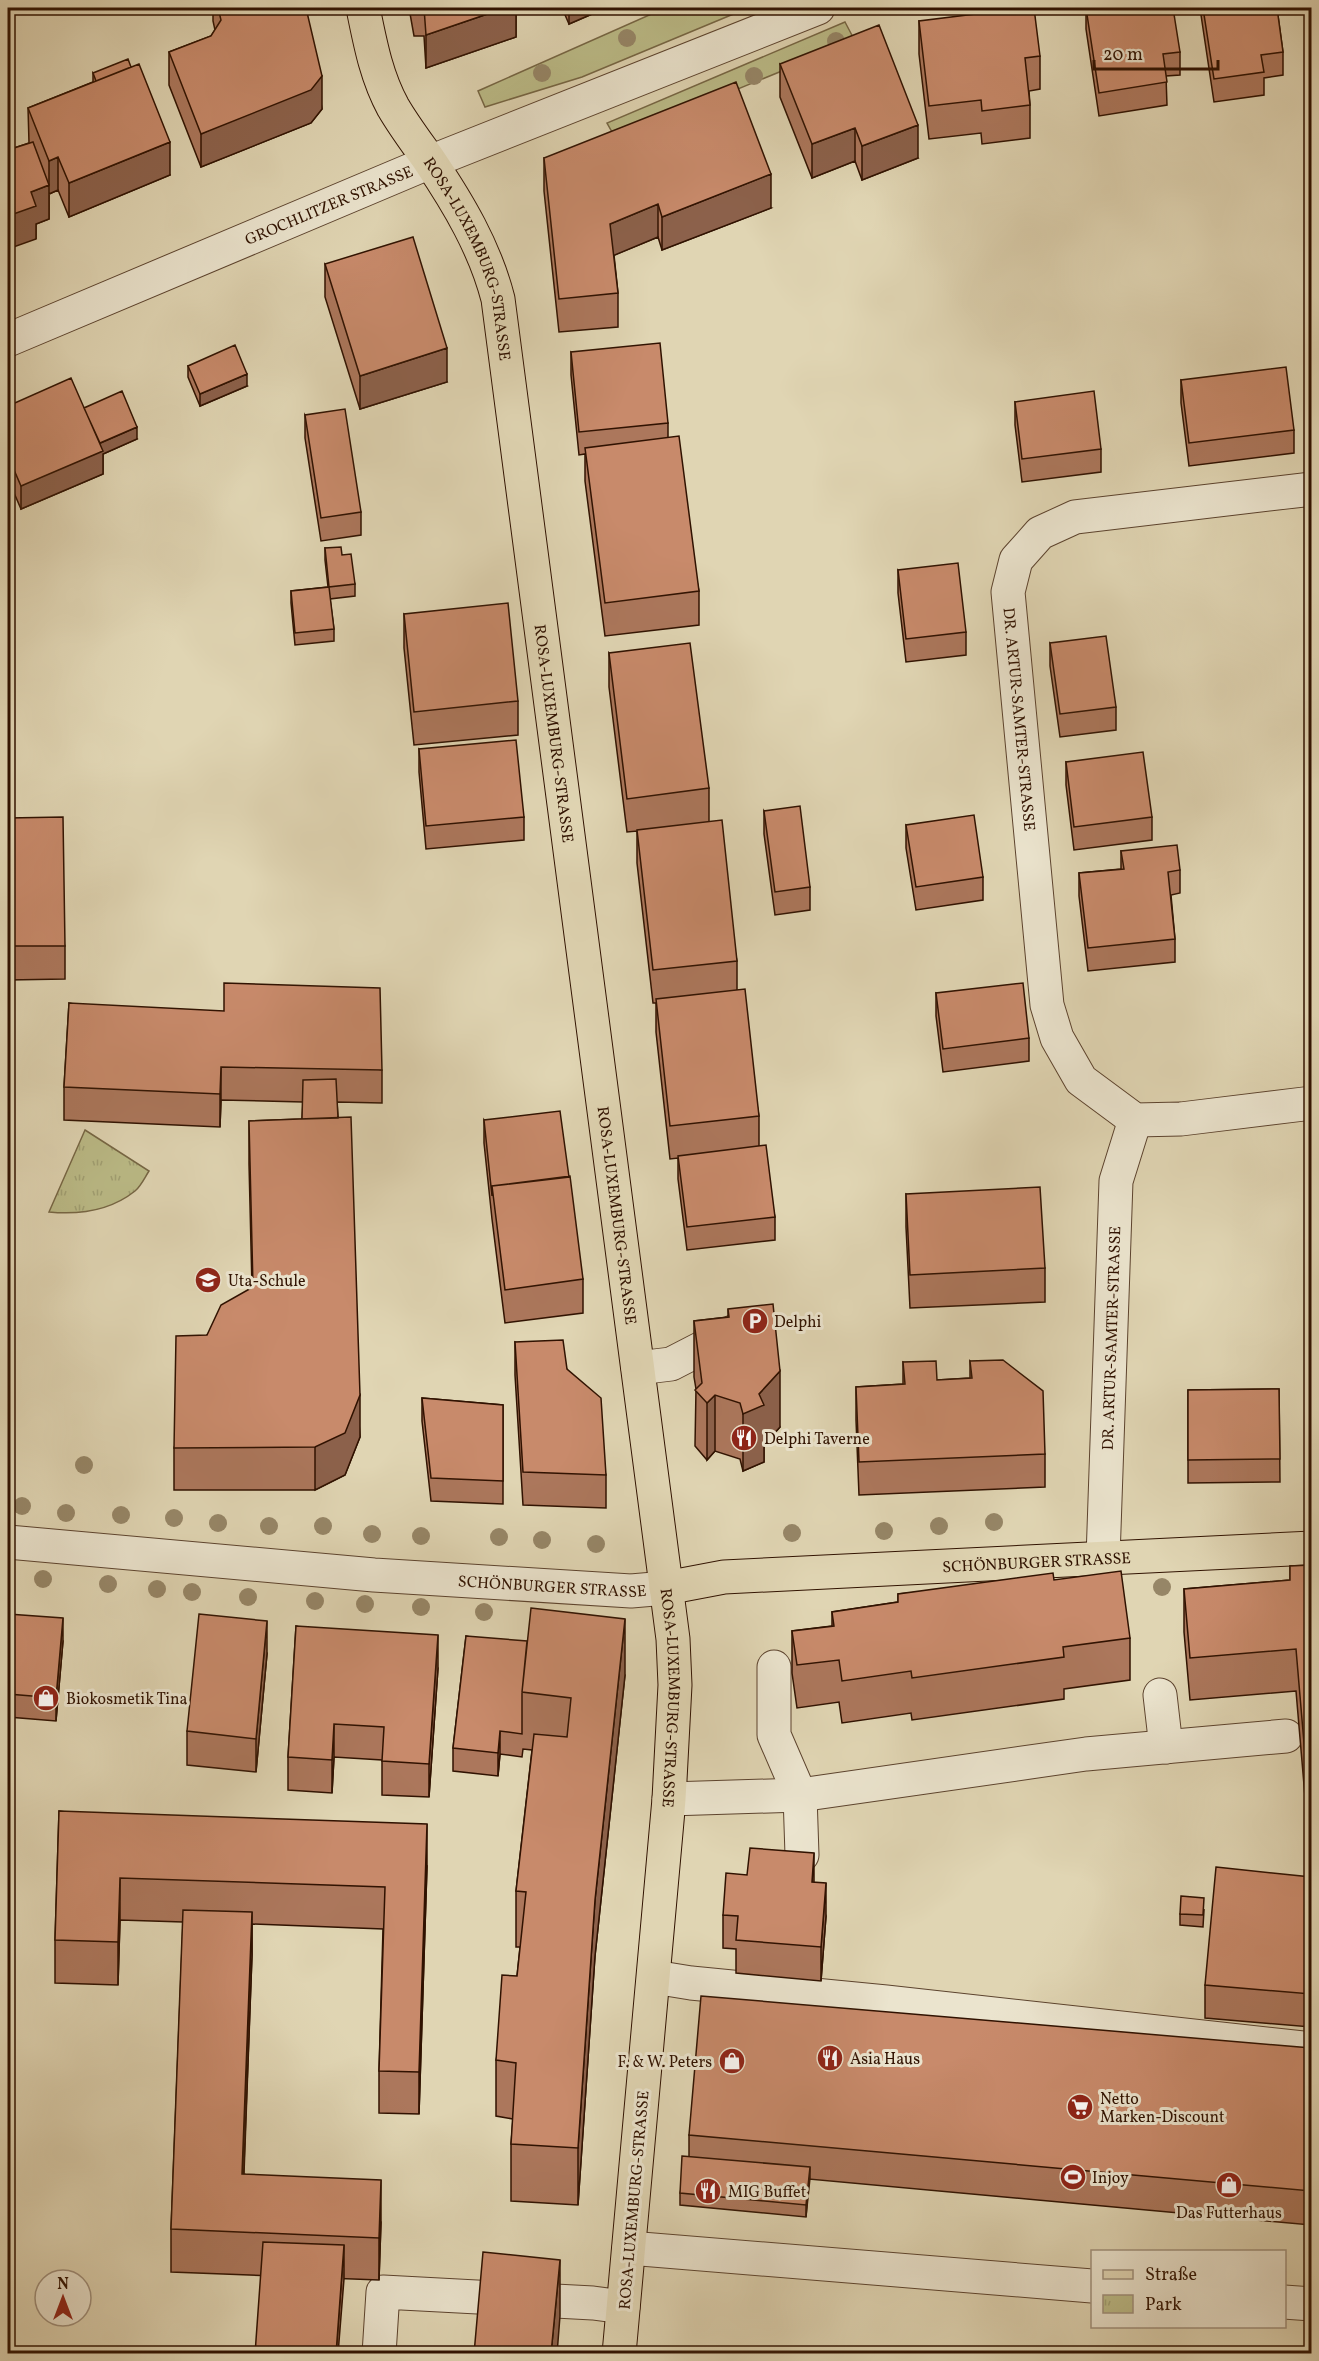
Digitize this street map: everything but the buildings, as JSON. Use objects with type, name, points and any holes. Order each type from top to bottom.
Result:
[{"type":"main road","name":"ROSA-LUXEMBURG-STRASSE","points":[[363,8],[380,80],[393,108],[430,162],[481,246],[492,274],[498,299],[673,1639],[675,1685],[669,1799],[619,2354]]},
{"type":"main road","name":"SCHÖNBURGER STRASSE","points":[[666,1588],[724,1577],[1311,1548]]},
{"type":"street","name":"GROCHLITZER STRASSE","points":[[8,340],[430,162],[818,8]]},
{"type":"street","name":"DR. ARTUR-SAMTER-STRASSE","points":[[1103,1558],[1116,1181],[1135,1120],[1081,1080],[1057,1038],[1047,1005],[1008,592],[1016,560],[1040,533],[1075,517],[1311,489]]},
{"type":"street","points":[[1135,1120],[1180,1119],[1311,1103]]},
{"type":"street","points":[[638,1368],[671,1364],[755,1321]]},
{"type":"street","name":"SCHÖNBURGER STRASSE","points":[[8,1542],[374,1575],[631,1591],[666,1588]]},
{"type":"street","points":[[774,1667],[774,1735],[800,1795],[802,1855]]},
{"type":"street","points":[[1160,1695],[1166,1747]]},
{"type":"street","points":[[669,1799],[800,1795],[1053,1758],[1286,1736]]},
{"type":"street","points":[[654,1977],[691,1983],[1311,2049]]},
{"type":"street","points":[[629,2248],[1091,2286]]},
{"type":"street","points":[[379,2354],[383,2292],[593,2303],[623,2307]]},
{"type":"street","points":[[1286,2302],[1311,2304]]},
{"type":"green space","points":[[665,8],[748,8],[582,77],[485,107],[478,91]]},
{"type":"green space","points":[[845,22],[855,41],[616,139],[607,123]]},
{"type":"green space","points":[[85,1130],[149,1171],[137,1189],[115,1203],[83,1212],[49,1212]]},
{"type":"place","name":"Uta-Schule","points":[[208,1280]]},
{"type":"place","name":"Delphi","points":[[755,1321]]},
{"type":"place","name":"Delphi Taverne","points":[[744,1438]]},
{"type":"place","name":"Biokosmetik Tina","points":[[46,1698]]},
{"type":"place","name":"Asia Haus","points":[[830,2058]]},
{"type":"place","name":"F. & W. Peters","points":[[732,2061]]},
{"type":"place","name":"Netto Marken-Discount","points":[[1080,2107]]},
{"type":"place","name":"Injoy","points":[[1073,2177]]},
{"type":"place","name":"Das Futterhaus","points":[[1229,2185]]},
{"type":"place","name":"MIG Buffet","points":[[708,2191]]}]
